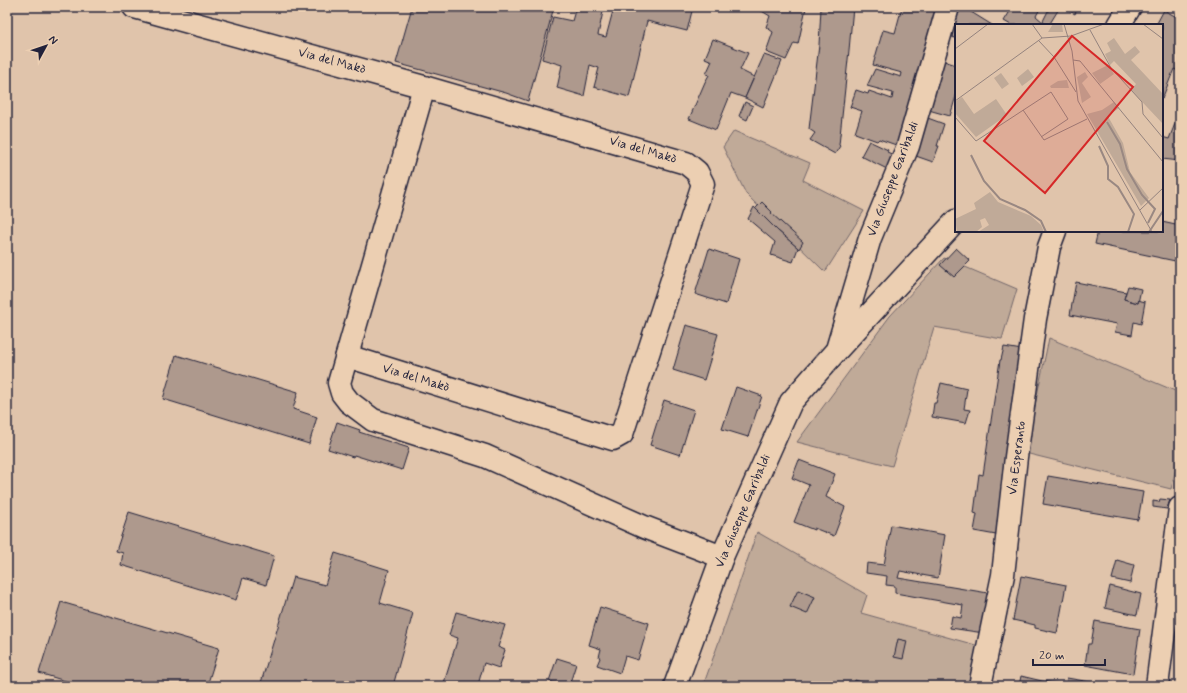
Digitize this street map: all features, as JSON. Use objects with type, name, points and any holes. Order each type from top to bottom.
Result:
[{"type":"street","name":"Via del Makò","points":[[134,7],[424,87],[686,163],[697,172],[703,184],[622,434],[613,439],[347,356]]},
{"type":"street","name":"Via Giuseppe Garibaldi","points":[[836,351],[870,238],[908,146],[948,7]]},
{"type":"street","points":[[1120,24],[1130,7]]},
{"type":"street","points":[[424,87],[339,383],[342,393],[348,402],[372,420],[485,456],[644,527],[722,557]]},
{"type":"street","name":"Via Giuseppe Garibaldi","points":[[675,686],[722,557],[791,402],[955,222]]},
{"type":"street","name":"Via Esperanto","points":[[980,686],[1002,575],[1016,457],[1035,319],[1049,248],[1055,232]]},
{"type":"street","points":[[1157,686],[1180,508]]},
{"type":"shaded area","points":[[734,131],[810,163],[803,180],[864,211],[825,272],[746,194],[723,147]]},
{"type":"shaded area","points":[[944,258],[1017,289],[1002,339],[934,327],[892,466],[797,442],[890,316]]},
{"type":"shaded area","points":[[1049,338],[1180,393],[1180,452],[1171,489],[1025,453]]},
{"type":"shaded area","points":[[757,532],[867,595],[861,613],[979,646],[974,686],[875,686],[862,683],[860,686],[703,686]]},
{"type":"building","points":[[412,7],[554,7],[528,101],[506,93],[396,63]]},
{"type":"building","points":[[576,7],[604,7],[598,35],[606,37],[614,7],[693,7],[687,31],[647,21],[629,97],[594,87],[599,68],[590,65],[584,96],[557,88],[562,65],[542,59],[553,17],[572,21]]},
{"type":"building","points":[[755,7],[806,8],[798,44],[794,43],[786,60],[766,52],[773,32],[766,27],[770,16]]},
{"type":"building","points":[[853,7],[840,146],[835,154],[810,140],[815,133],[809,129],[819,45],[821,8]]},
{"type":"building","points":[[902,7],[942,7],[899,146],[879,139],[877,141],[855,133],[862,111],[850,107],[856,90],[868,94],[869,91],[892,99],[893,93],[867,86],[875,69],[901,77],[902,73],[873,65],[883,30],[895,33]]},
{"type":"building","points":[[960,7],[963,7],[990,24],[955,24],[955,38],[945,33]]},
{"type":"building","points":[[1000,7],[1041,7],[1036,16],[1044,23],[1009,24],[1004,21],[1009,13]]},
{"type":"building","points":[[1050,7],[1060,7],[1050,24],[1044,24],[1043,21]]},
{"type":"building","points":[[1062,7],[1078,7],[1075,14]]},
{"type":"building","points":[[1164,10],[1180,19],[1180,72],[1174,69],[1163,96],[1163,24],[1157,24]]},
{"type":"building","points":[[713,39],[748,53],[740,70],[754,77],[745,98],[731,93],[716,130],[689,119],[709,75],[706,74],[712,61],[705,58]]},
{"type":"building","points":[[764,55],[782,61],[763,107],[745,98]]},
{"type":"building","points":[[938,59],[955,65],[955,99],[950,116],[925,109]]},
{"type":"building","points":[[745,102],[753,106],[747,120],[739,116]]},
{"type":"building","points":[[1180,111],[1180,161],[1163,159],[1163,137],[1169,139]]},
{"type":"building","points":[[925,117],[944,124],[937,146],[939,146],[933,162],[913,155]]},
{"type":"building","points":[[869,141],[888,150],[887,152],[894,155],[887,169],[861,156]]},
{"type":"building","points":[[762,202],[772,212],[771,213],[803,242],[799,249],[755,209]]},
{"type":"building","points":[[754,207],[798,248],[793,262],[771,255],[775,242],[748,219]]},
{"type":"building","points":[[1163,222],[1180,226],[1180,262],[1095,244],[1098,232],[1163,232]]},
{"type":"building","points":[[956,248],[970,261],[954,277],[940,265]]},
{"type":"building","points":[[709,249],[739,259],[726,304],[695,294]]},
{"type":"building","points":[[1076,282],[1126,292],[1124,299],[1138,303],[1138,300],[1145,302],[1141,324],[1134,322],[1132,335],[1115,332],[1117,324],[1070,315]]},
{"type":"building","points":[[1128,286],[1141,289],[1138,303],[1124,299]]},
{"type":"building","points":[[686,325],[718,334],[704,380],[673,370]]},
{"type":"building","points":[[1004,347],[1022,350],[996,535],[974,531],[977,514],[974,513],[979,474],[983,475],[1000,360]]},
{"type":"building","points":[[176,355],[298,392],[293,409],[317,417],[309,444],[163,399]]},
{"type":"building","points":[[941,383],[967,389],[964,409],[970,410],[966,423],[932,417],[934,403],[936,403]]},
{"type":"building","points":[[736,387],[762,396],[748,437],[722,429]]},
{"type":"building","points":[[664,400],[694,410],[680,455],[650,445]]},
{"type":"building","points":[[337,422],[360,430],[359,432],[409,448],[402,470],[354,455],[353,457],[328,449]]},
{"type":"building","points":[[799,460],[835,474],[826,497],[845,507],[834,536],[794,522],[809,485],[792,478]]},
{"type":"building","points":[[1048,476],[1143,492],[1138,520],[1043,504]]},
{"type":"building","points":[[1160,499],[1170,500],[1167,509],[1153,507],[1153,501],[1159,502]]},
{"type":"building","points":[[129,512],[274,556],[266,585],[243,578],[236,600],[121,565],[123,553],[116,551]]},
{"type":"building","points":[[891,525],[945,535],[938,578],[900,571],[898,578],[988,593],[984,633],[950,628],[952,616],[961,618],[963,605],[895,593],[895,586],[886,585],[887,576],[866,573],[867,563],[884,565]]},
{"type":"building","points":[[335,553],[389,570],[380,603],[413,613],[393,686],[260,686],[293,577],[325,585]]},
{"type":"building","points":[[1117,560],[1134,565],[1130,583],[1112,579]]},
{"type":"building","points":[[1021,576],[1066,585],[1057,633],[1035,628],[1035,625],[1013,620]]},
{"type":"building","points":[[1110,586],[1141,594],[1137,615],[1105,608]]},
{"type":"building","points":[[798,590],[815,597],[807,614],[790,607]]},
{"type":"building","points":[[61,602],[219,648],[207,686],[82,686],[39,673]]},
{"type":"building","points":[[600,607],[649,623],[638,660],[625,656],[620,673],[597,665],[600,658],[601,649],[589,645]]},
{"type":"building","points":[[456,612],[505,625],[498,647],[505,650],[499,668],[484,663],[478,685],[483,686],[443,686],[458,638],[449,635]]},
{"type":"building","points":[[1095,621],[1140,629],[1133,674],[1085,665],[1088,644],[1091,644]]},
{"type":"building","points":[[898,639],[907,641],[903,659],[894,657]]},
{"type":"building","points":[[557,658],[576,664],[569,686],[564,686],[549,681]]},
{"type":"building","points":[[1021,676],[1069,685],[1069,686],[1019,686]]},
{"type":"building","points":[[1067,678],[1096,683],[1096,686],[1069,686],[1066,685]]},
{"type":"building","points":[[855,680],[868,684],[868,686],[854,686]]}]
